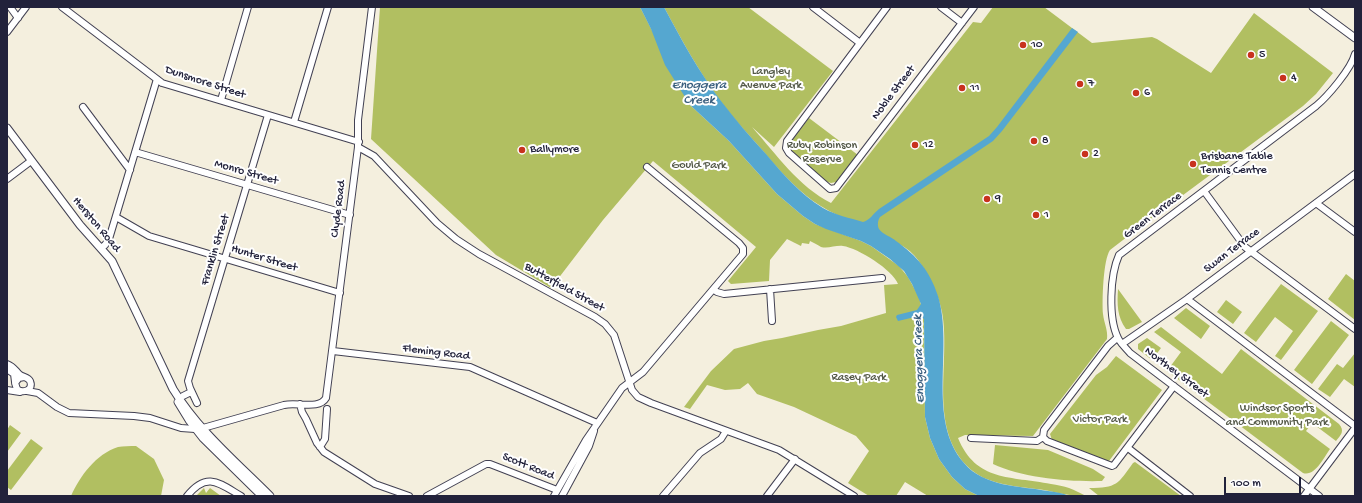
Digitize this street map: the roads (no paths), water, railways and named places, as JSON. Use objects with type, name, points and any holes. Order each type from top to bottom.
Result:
[{"type":"main road","points":[[1313,7],[1355,38]]},
{"type":"main road","name":"Herston Road","points":[[7,128],[80,224],[114,264],[173,389],[199,428],[258,494]]},
{"type":"main road","name":"Herston Road","points":[[199,428],[270,496]]},
{"type":"main road","points":[[240,466],[243,473],[254,485],[258,494]]},
{"type":"street","points":[[10,7],[19,12]]},
{"type":"street","points":[[7,32],[19,12],[26,7]]},
{"type":"street","name":"Dunsmore Street","points":[[62,7],[162,83],[338,135],[358,145]]},
{"type":"street","points":[[220,100],[248,7]]},
{"type":"street","points":[[294,122],[328,7]]},
{"type":"street","name":"Clyde Road","points":[[311,405],[322,403],[327,396],[350,215],[359,134],[358,120],[372,7]]},
{"type":"street","points":[[813,7],[860,43],[887,7]]},
{"type":"street","points":[[941,7],[962,23]]},
{"type":"street","name":"Noble Street","points":[[860,43],[788,138],[786,145],[787,150],[793,158],[830,189],[836,188],[974,7]]},
{"type":"street","name":"Green Terrace","points":[[1118,338],[1111,307],[1115,263],[1119,255],[1322,102],[1350,65],[1355,54]]},
{"type":"street","points":[[101,248],[109,240],[157,80]]},
{"type":"street","points":[[83,107],[130,170]]},
{"type":"street","name":"Franklin Street","points":[[197,403],[191,392],[188,381],[268,115]]},
{"type":"street","name":"Dunsmore Street","points":[[338,135],[349,136],[359,134]]},
{"type":"street","name":"Butterfield Street","points":[[358,145],[372,154],[437,223],[456,239],[605,324],[614,336],[632,390],[640,398],[774,448],[795,459],[854,496]]},
{"type":"street","name":"Monro Street","points":[[135,152],[350,215]]},
{"type":"street","points":[[7,179],[31,161]]},
{"type":"street","points":[[556,493],[596,425],[622,388],[643,372],[743,254],[743,248],[739,243],[647,166]]},
{"type":"street","name":"Swan Terrace","points":[[1122,344],[1187,299],[1355,174]]},
{"type":"street","points":[[1204,191],[1246,247],[1355,329]]},
{"type":"street","points":[[1316,203],[1355,232]]},
{"type":"street","name":"Hunter Street","points":[[116,217],[149,236],[340,293]]},
{"type":"street","points":[[714,290],[720,294],[724,294],[882,278]]},
{"type":"street","points":[[770,289],[772,321]]},
{"type":"street","points":[[1187,299],[1355,427],[1304,496]]},
{"type":"street","points":[[1043,438],[1044,430],[1108,346],[1118,338]]},
{"type":"street","name":"Northey Street","points":[[1118,338],[1130,353],[1319,496]]},
{"type":"street","name":"Fleming Road","points":[[333,351],[470,367],[596,425]]},
{"type":"street","points":[[7,364],[13,367],[28,379],[30,383],[61,406],[77,412]]},
{"type":"street","points":[[7,369],[14,374],[16,388],[20,392]]},
{"type":"street","points":[[7,386],[12,385],[18,378],[24,377]]},
{"type":"street","points":[[27,391],[30,387],[30,383]]},
{"type":"street","points":[[1043,438],[1046,441],[1109,466],[1114,465],[1174,386]]},
{"type":"street","points":[[7,390],[20,392],[27,391],[40,394],[65,411],[143,417],[181,428],[199,428],[284,405],[311,405],[305,414],[306,419]]},
{"type":"street","points":[[183,396],[191,392]]},
{"type":"street","points":[[300,404],[302,412],[324,452],[375,484],[409,496]]},
{"type":"street","points":[[320,447],[325,439],[327,409]]},
{"type":"street","points":[[562,496],[589,445],[596,425]]},
{"type":"street","points":[[663,496],[700,453],[721,439],[726,431]]},
{"type":"street","points":[[971,438],[1037,441],[1043,438]]},
{"type":"street","points":[[1128,448],[1190,496]]},
{"type":"street","points":[[767,496],[795,459]]},
{"type":"street","name":"Scott Road","points":[[427,496],[486,464],[490,464],[556,493]]},
{"type":"street","points":[[187,496],[200,483],[210,480],[241,496]]},
{"type":"water","name":"Enoggera Creek","points":[[640,7],[664,7],[705,79],[726,108],[792,183],[823,208],[863,222],[869,219],[879,209],[989,136],[1072,28],[1078,32],[993,141],[880,217],[878,221],[880,231],[904,247],[916,258],[927,272],[935,287],[942,316],[943,405],[946,426],[953,445],[964,463],[972,471],[992,481],[1069,496],[979,496],[965,489],[952,477],[939,459],[930,438],[925,417],[924,319],[919,316],[898,321],[896,317],[897,315],[917,310],[921,304],[904,271],[871,246],[815,224],[777,194],[729,141],[690,105],[665,65],[651,29]]},
{"type":"place","name":"10","points":[[1023,45]]},
{"type":"place","name":"5","points":[[1251,55]]},
{"type":"place","name":"4","points":[[1283,78]]},
{"type":"place","name":"7","points":[[1080,84]]},
{"type":"place","name":"11","points":[[962,88]]},
{"type":"place","name":"6","points":[[1136,93]]},
{"type":"place","name":"8","points":[[1034,141]]},
{"type":"place","name":"12","points":[[915,145]]},
{"type":"place","name":"Ballymore","points":[[522,150]]},
{"type":"place","name":"2","points":[[1085,154]]},
{"type":"place","name":"Brisbane Table Tennis Centre","points":[[1193,164]]},
{"type":"place","name":"9","points":[[987,199]]},
{"type":"place","name":"1","points":[[1036,215]]},
{"type":"park label","name":"Langley Avenue Park","points":[[771,79]]},
{"type":"park label","name":"Ruby Robinson Reserve","points":[[822,153]]},
{"type":"park label","name":"Gould Park","points":[[699,166]]},
{"type":"park label","name":"Rasey Park","points":[[859,378]]},
{"type":"park label","name":"Windsor Sports and Community Park","points":[[1277,416]]},
{"type":"park label","name":"Victor Park","points":[[1100,420]]}]
